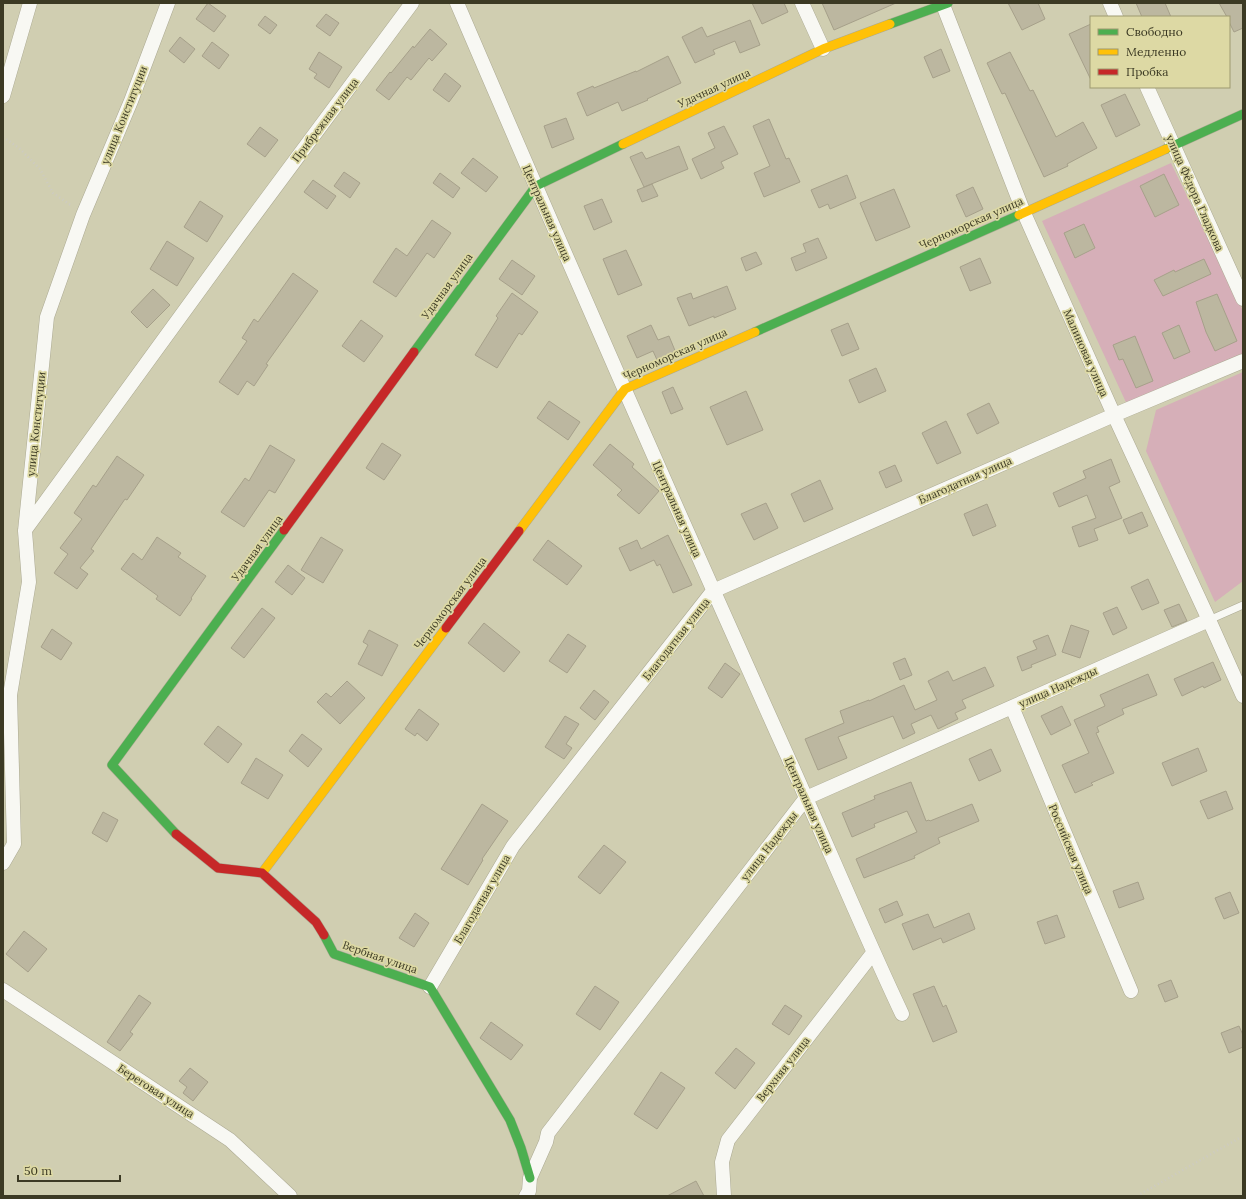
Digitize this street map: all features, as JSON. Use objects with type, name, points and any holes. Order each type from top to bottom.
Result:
[{"type":"street","points":[[3,96],[30,3]]},
{"type":"street","name":"улица Конституции","points":[[3,863],[14,844],[10,695],[29,582],[25,531],[47,317],[84,215],[131,101],[168,3]]},
{"type":"street","name":"Прибрежная улица","points":[[25,531],[239,236],[412,3]]},
{"type":"street","name":"Центральная улица","points":[[457,3],[624,389],[902,1014]]},
{"type":"street","points":[[802,3],[824,49]]},
{"type":"street","points":[[1110,3],[1116,16]]},
{"type":"street","name":"Удачная улица","points":[[262,873],[218,868],[171,830],[112,765],[536,186],[824,49],[946,4]]},
{"type":"street","name":"Малиновая улица","points":[[946,4],[1024,213],[1114,415],[1243,696]]},
{"type":"street","name":"улица Фёдора Гладкова","points":[[1147,88],[1243,299]]},
{"type":"street","name":"Черноморская улица","points":[[262,873],[624,389],[1024,213],[1243,114]]},
{"type":"street","name":"Благодатная улица","points":[[430,987],[513,846],[714,592],[1114,415],[1243,361]]},
{"type":"street","name":"улица Надежды","points":[[526,1196],[529,1191],[530,1178],[546,1142],[548,1133],[806,798],[1209,620]]},
{"type":"street","name":"Российская улица","points":[[1012,707],[1131,991]]},
{"type":"street","name":"Вербная улица","points":[[262,873],[316,922],[334,954],[430,987]]},
{"type":"street","name":"Верхняя улица","points":[[724,1196],[722,1162],[728,1140],[874,952]]},
{"type":"street","points":[[430,987],[510,1120],[521,1148],[530,1178]]},
{"type":"street","name":"Береговая улица","points":[[9,994],[230,1140],[290,1196]]},
{"type":"lane","points":[[1209,620],[1243,605]]},
{"type":"path","points":[[3,137],[19,148],[40,169],[54,193],[84,215]]},
{"type":"path","points":[[1137,1196],[1243,1136]]},
{"type":"shaded area","points":[[1171,163],[1243,311],[1243,356],[1130,411],[1042,221]]},
{"type":"shaded area","points":[[1243,372],[1243,581],[1215,602],[1146,451],[1156,410]]},
{"type":"building","points":[[208,3],[226,16],[214,32],[196,19]]},
{"type":"building","points":[[752,3],[784,3],[788,12],[762,24]]},
{"type":"building","points":[[822,3],[896,3],[834,30]]},
{"type":"building","points":[[1008,3],[1038,3],[1045,19],[1022,30]]},
{"type":"building","points":[[1136,3],[1165,3],[1171,16],[1142,16]]},
{"type":"building","points":[[1219,3],[1243,3],[1243,28],[1234,32],[1230,24],[1230,16],[1226,16]]},
{"type":"building","points":[[326,14],[339,23],[330,36],[316,26]]},
{"type":"building","points":[[265,16],[277,25],[270,34],[258,25]]},
{"type":"building","points":[[750,20],[760,45],[740,53],[735,41],[713,50],[715,54],[695,63],[682,37],[702,27],[707,37]]},
{"type":"building","points":[[1090,24],[1090,78],[1069,34]]},
{"type":"building","points":[[430,29],[447,44],[432,61],[429,58],[411,80],[407,77],[389,100],[376,90],[413,46],[414,48]]},
{"type":"building","points":[[180,37],[195,49],[184,63],[169,51]]},
{"type":"building","points":[[212,42],[229,55],[219,69],[202,56]]},
{"type":"building","points":[[941,49],[950,71],[933,78],[924,57]]},
{"type":"building","points":[[319,52],[342,67],[329,88],[314,78],[317,74],[309,69]]},
{"type":"building","points":[[1010,52],[1030,91],[1033,90],[1056,137],[1083,122],[1097,148],[1067,164],[1068,166],[1044,177],[1005,93],[1002,94],[987,63]]},
{"type":"building","points":[[668,56],[681,83],[647,99],[648,100],[622,111],[618,102],[587,116],[577,93],[593,86],[594,88],[636,72]]},
{"type":"building","points":[[445,73],[461,86],[449,102],[433,90]]},
{"type":"building","points":[[1125,94],[1140,125],[1116,137],[1101,105]]},
{"type":"building","points":[[566,118],[574,139],[552,148],[544,126]]},
{"type":"building","points":[[769,119],[786,159],[789,158],[800,182],[764,197],[754,173],[770,166],[753,126]]},
{"type":"building","points":[[724,126],[738,154],[721,162],[724,168],[701,179],[692,159],[715,148],[708,133]]},
{"type":"building","points":[[260,127],[278,140],[265,157],[247,144]]},
{"type":"building","points":[[679,146],[688,169],[644,187],[630,157],[642,152],[646,159]]},
{"type":"building","points":[[473,158],[498,177],[486,192],[461,173]]},
{"type":"building","points":[[344,172],[360,183],[350,198],[334,186]]},
{"type":"building","points":[[440,173],[460,188],[453,198],[433,183]]},
{"type":"building","points":[[1164,174],[1179,205],[1155,217],[1140,186]]},
{"type":"building","points":[[847,175],[856,198],[830,209],[828,204],[819,208],[811,190]]},
{"type":"building","points":[[313,180],[336,196],[327,209],[304,192]]},
{"type":"building","points":[[652,184],[658,196],[642,202],[637,190]]},
{"type":"building","points":[[973,187],[983,209],[966,217],[956,195]]},
{"type":"building","points":[[894,189],[910,227],[876,241],[860,203]]},
{"type":"building","points":[[602,199],[612,222],[594,230],[584,206]]},
{"type":"building","points":[[200,201],[223,216],[207,242],[184,227]]},
{"type":"building","points":[[432,220],[451,233],[434,258],[427,253],[396,297],[373,282],[396,248],[407,256]]},
{"type":"building","points":[[1084,224],[1095,248],[1075,258],[1064,233]]},
{"type":"building","points":[[818,238],[827,258],[796,271],[791,258],[806,252],[803,244]]},
{"type":"building","points":[[167,241],[194,258],[177,286],[150,269]]},
{"type":"building","points":[[626,250],[642,285],[618,295],[603,259]]},
{"type":"building","points":[[756,252],[762,264],[746,271],[741,258]]},
{"type":"building","points":[[980,258],[991,283],[970,291],[960,267]]},
{"type":"building","points":[[1204,259],[1211,274],[1163,296],[1154,280],[1174,270],[1175,272]]},
{"type":"building","points":[[512,260],[535,276],[522,295],[499,279]]},
{"type":"building","points":[[293,273],[318,291],[266,364],[268,365],[254,386],[247,381],[238,395],[219,382],[247,341],[242,338],[254,319],[258,322]]},
{"type":"building","points":[[727,286],[736,309],[689,326],[677,298],[691,293],[693,299]]},
{"type":"building","points":[[153,289],[170,305],[147,328],[131,312]]},
{"type":"building","points":[[512,293],[538,312],[522,335],[519,333],[497,368],[475,355],[498,318],[496,316]]},
{"type":"building","points":[[1217,294],[1237,341],[1215,351],[1206,332],[1196,302]]},
{"type":"building","points":[[361,320],[383,336],[364,362],[342,346]]},
{"type":"building","points":[[848,323],[859,349],[842,356],[831,330]]},
{"type":"building","points":[[651,325],[658,340],[669,336],[676,353],[658,362],[653,351],[637,358],[627,336]]},
{"type":"building","points":[[1179,325],[1190,352],[1174,359],[1162,333]]},
{"type":"building","points":[[1135,336],[1153,381],[1136,388],[1123,359],[1119,360],[1113,345]]},
{"type":"building","points":[[876,368],[886,391],[859,403],[849,380]]},
{"type":"building","points":[[673,387],[683,409],[671,414],[662,392]]},
{"type":"building","points":[[746,391],[763,430],[727,445],[710,407]]},
{"type":"building","points":[[549,401],[580,422],[568,440],[537,418]]},
{"type":"building","points":[[989,403],[999,423],[977,434],[967,414]]},
{"type":"building","points":[[946,421],[961,453],[937,464],[922,433]]},
{"type":"building","points":[[382,443],[401,455],[384,480],[366,468]]},
{"type":"building","points":[[610,444],[634,464],[632,467],[659,491],[639,514],[617,495],[622,490],[593,465]]},
{"type":"building","points":[[270,445],[295,460],[275,493],[269,490],[244,527],[221,512],[245,478],[249,481]]},
{"type":"building","points":[[117,456],[144,475],[127,500],[125,499],[91,549],[94,551],[80,568],[88,574],[77,589],[54,573],[68,554],[60,548],[82,519],[74,513],[93,485],[96,487]]},
{"type":"building","points":[[1111,459],[1120,482],[1109,487],[1122,518],[1094,529],[1098,540],[1079,547],[1072,527],[1096,518],[1087,495],[1059,507],[1053,493],[1086,478],[1083,471]]},
{"type":"building","points":[[895,465],[902,481],[886,488],[879,472]]},
{"type":"building","points":[[820,480],[833,509],[804,522],[791,494]]},
{"type":"building","points":[[766,503],[778,528],[754,540],[741,514]]},
{"type":"building","points":[[987,504],[996,526],[973,536],[964,514]]},
{"type":"building","points":[[1142,512],[1148,526],[1129,534],[1123,520]]},
{"type":"building","points":[[668,535],[692,585],[673,593],[660,564],[657,566],[654,560],[630,571],[619,548],[637,540],[641,549]]},
{"type":"building","points":[[157,537],[181,553],[178,557],[206,576],[180,616],[156,599],[158,596],[121,569],[133,553],[142,560]]},
{"type":"building","points":[[321,537],[343,550],[323,583],[301,570]]},
{"type":"building","points":[[548,540],[582,566],[567,585],[533,560]]},
{"type":"building","points":[[288,565],[305,578],[292,595],[275,582]]},
{"type":"building","points":[[1148,579],[1159,603],[1142,610],[1131,587]]},
{"type":"building","points":[[1179,604],[1187,621],[1172,627],[1164,610]]},
{"type":"building","points":[[1117,607],[1127,628],[1113,635],[1103,613]]},
{"type":"building","points":[[262,608],[275,618],[244,658],[231,648]]},
{"type":"building","points":[[484,623],[520,652],[504,672],[468,643]]},
{"type":"building","points":[[1071,625],[1089,631],[1080,658],[1062,652]]},
{"type":"building","points":[[52,629],[72,643],[61,660],[41,647]]},
{"type":"building","points":[[369,630],[398,645],[382,676],[358,664],[368,645],[363,642]]},
{"type":"building","points":[[568,634],[586,646],[567,673],[549,661]]},
{"type":"building","points":[[1048,635],[1056,655],[1031,665],[1032,667],[1022,671],[1017,657],[1037,649],[1033,641]]},
{"type":"building","points":[[905,658],[912,675],[900,680],[893,663]]},
{"type":"building","points":[[1213,662],[1221,680],[1204,688],[1203,686],[1182,696],[1174,679]]},
{"type":"building","points":[[725,663],[740,674],[722,698],[708,688]]},
{"type":"building","points":[[985,667],[994,686],[962,700],[966,708],[955,713],[958,719],[938,729],[931,715],[911,724],[915,733],[903,739],[893,716],[838,737],[847,758],[818,770],[805,739],[844,723],[840,711],[869,701],[904,685],[915,710],[937,700],[928,681],[948,671],[953,681]]},
{"type":"building","points":[[1148,674],[1157,695],[1122,709],[1124,714],[1097,727],[1099,732],[1096,733],[1114,773],[1091,783],[1093,785],[1075,793],[1062,765],[1089,753],[1074,720],[1105,706],[1100,695]]},
{"type":"building","points":[[347,681],[365,698],[340,724],[317,702],[326,693],[331,697]]},
{"type":"building","points":[[594,690],[609,702],[595,720],[580,708]]},
{"type":"building","points":[[1062,706],[1071,725],[1051,735],[1041,716]]},
{"type":"building","points":[[419,709],[439,724],[427,741],[417,733],[415,736],[405,729]]},
{"type":"building","points":[[565,716],[579,724],[566,744],[572,748],[564,759],[545,747]]},
{"type":"building","points":[[218,726],[242,744],[228,763],[204,744]]},
{"type":"building","points":[[302,734],[322,749],[308,767],[289,751]]},
{"type":"building","points":[[1198,748],[1207,771],[1172,786],[1162,763]]},
{"type":"building","points":[[991,749],[1001,771],[979,781],[969,759]]},
{"type":"building","points":[[256,758],[283,775],[268,799],[241,783]]},
{"type":"building","points":[[911,782],[926,821],[930,821],[972,804],[979,821],[938,838],[940,843],[914,856],[915,858],[864,878],[856,859],[917,832],[907,811],[874,824],[875,827],[852,837],[842,813],[875,799],[874,796]]},
{"type":"building","points":[[1226,791],[1233,809],[1208,819],[1200,801]]},
{"type":"building","points":[[482,804],[508,821],[482,859],[483,860],[468,885],[441,869]]},
{"type":"building","points":[[103,812],[118,820],[107,842],[92,833]]},
{"type":"building","points":[[604,845],[626,862],[600,894],[578,877]]},
{"type":"building","points":[[1138,882],[1144,899],[1119,908],[1113,891]]},
{"type":"building","points":[[1230,892],[1239,913],[1224,919],[1215,898]]},
{"type":"building","points":[[897,901],[903,915],[885,923],[879,909]]},
{"type":"building","points":[[415,913],[429,923],[414,947],[399,938]]},
{"type":"building","points":[[969,913],[975,929],[943,943],[941,938],[913,950],[902,924],[928,914],[934,928]]},
{"type":"building","points":[[1057,915],[1065,937],[1045,944],[1037,922]]},
{"type":"building","points":[[24,931],[47,949],[28,972],[6,954]]},
{"type":"building","points":[[1171,980],[1178,997],[1165,1002],[1158,985]]},
{"type":"building","points":[[595,986],[619,1002],[600,1030],[576,1014]]},
{"type":"building","points":[[934,986],[943,1007],[946,1005],[957,1032],[933,1042],[913,994]]},
{"type":"building","points":[[139,995],[151,1003],[130,1032],[133,1034],[120,1051],[107,1042]]},
{"type":"building","points":[[785,1005],[802,1016],[789,1035],[772,1024]]},
{"type":"building","points":[[491,1022],[523,1045],[511,1060],[480,1038]]},
{"type":"building","points":[[1239,1026],[1243,1035],[1243,1047],[1229,1053],[1221,1033]]},
{"type":"building","points":[[736,1048],[755,1063],[735,1089],[715,1073]]},
{"type":"building","points":[[190,1068],[208,1082],[193,1101],[183,1093],[187,1087],[179,1081]]},
{"type":"building","points":[[661,1072],[685,1088],[657,1129],[634,1114]]},
{"type":"building","points":[[696,1181],[704,1196],[667,1196]]},
{"type":"traffic: fast","points":[[890,24],[948,3]]},
{"type":"traffic: fast","points":[[1166,149],[1243,114]]},
{"type":"traffic: fast","points":[[414,352],[536,186],[623,144]]},
{"type":"traffic: fast","points":[[755,332],[1019,215]]},
{"type":"traffic: fast","points":[[176,834],[112,765],[284,530]]},
{"type":"traffic: fast","points":[[324,935],[334,954],[430,987],[510,1120],[521,1148],[530,1178]]},
{"type":"traffic: slow","points":[[623,144],[823,49],[890,24]]},
{"type":"traffic: slow","points":[[1019,215],[1166,149]]},
{"type":"traffic: slow","points":[[519,531],[625,389],[755,332]]},
{"type":"traffic: slow","points":[[262,873],[446,628]]},
{"type":"traffic: jam","points":[[284,530],[414,352]]},
{"type":"traffic: jam","points":[[446,628],[519,531]]},
{"type":"traffic: jam","points":[[176,834],[218,868],[262,873],[316,922],[324,935]]}]
